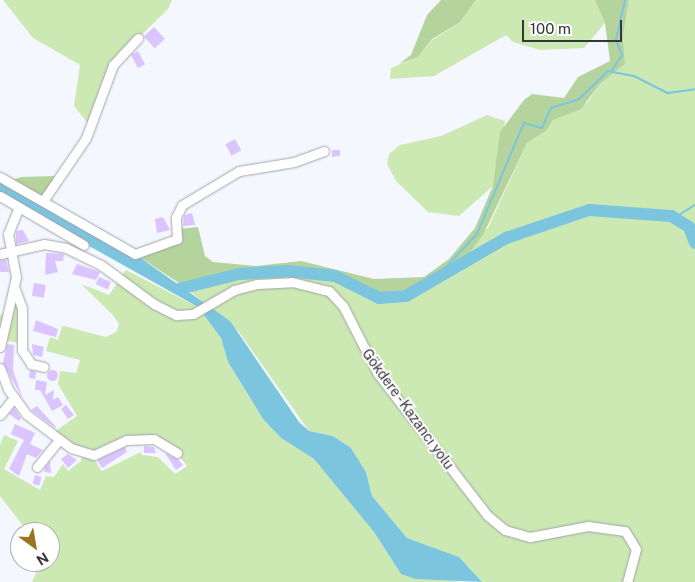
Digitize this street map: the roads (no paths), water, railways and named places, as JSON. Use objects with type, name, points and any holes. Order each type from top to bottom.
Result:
[{"type":"street","points":[[44,201],[86,138],[112,65],[138,38]]},
{"type":"street","points":[[0,177],[44,201],[92,232],[135,254],[177,238],[176,217],[182,206],[239,171],[294,162],[324,151]]},
{"type":"street","points":[[0,196],[83,247]]},
{"type":"street","points":[[0,347],[15,289],[16,270],[10,251],[9,226],[19,207]]},
{"type":"street","points":[[83,247],[92,232]]},
{"type":"street","points":[[0,254],[50,244],[83,247]]},
{"type":"street","name":"Gökdere - Kazancı yolu","points":[[83,247],[101,265],[154,304],[176,315],[193,314],[234,290],[257,284],[292,282],[329,290],[343,306],[378,374],[487,515],[504,530],[530,537],[588,526],[625,531],[636,549],[627,582]]},
{"type":"street","points":[[15,289],[22,308],[22,350],[31,364],[44,367]]},
{"type":"street","points":[[0,368],[13,398],[58,441],[94,455],[118,442],[154,439],[178,453]]},
{"type":"street","points":[[0,415],[13,398]]},
{"type":"street","points":[[37,467],[58,441]]},
{"type":"water","points":[[0,177],[135,254],[230,321],[299,422],[309,431],[333,436],[351,448],[366,472],[372,496],[407,538],[459,557],[482,582],[416,579],[401,574],[374,532],[314,459],[281,438],[263,419],[228,362],[221,338],[198,307],[0,196]]},
{"type":"waterway","points":[[612,70],[622,55],[616,40],[625,0]]},
{"type":"waterway","points":[[425,289],[477,234],[524,123],[542,128],[551,108],[578,100],[608,71],[634,76],[668,93],[695,89]]},
{"type":"waterway","points":[[674,218],[695,205]]},
{"type":"waterway","points":[[179,289],[239,274],[288,271],[335,276],[379,298],[406,296],[506,238],[589,210],[671,216],[689,227],[695,243]]}]
